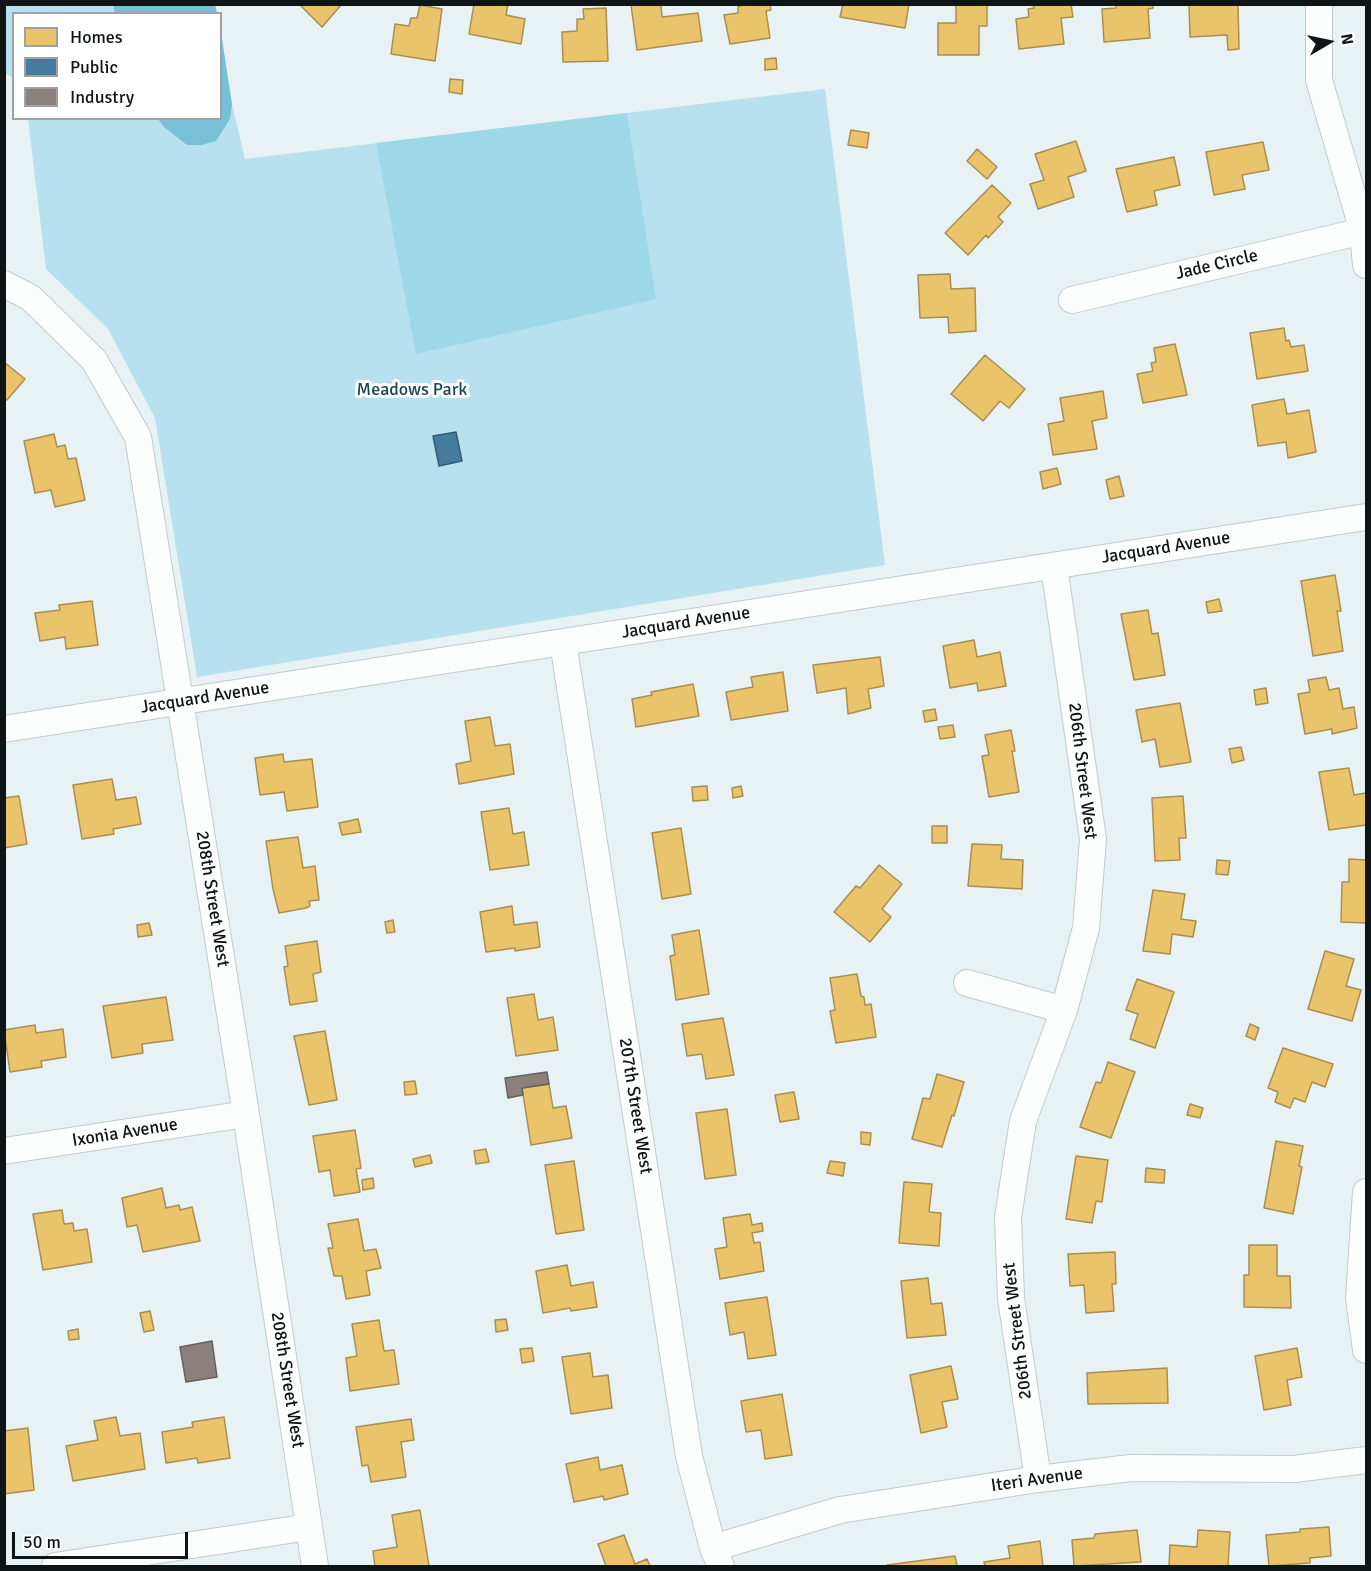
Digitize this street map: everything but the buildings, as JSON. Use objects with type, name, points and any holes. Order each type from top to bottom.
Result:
[{"type":"street","points":[[1319,4],[1319,80],[1363,231],[1366,265]]},
{"type":"street","name":"Jade Circle","points":[[1072,300],[1363,231]]},
{"type":"street","name":"208th Street West","points":[[4,284],[31,298],[94,360],[138,436],[315,1566]]},
{"type":"street","name":"Jacquard Avenue","points":[[4,729],[1366,517]]},
{"type":"street","name":"206th Street West","points":[[1038,1479],[1011,1298],[1008,1217],[1023,1121],[1064,1010],[1086,928],[1093,839],[1054,566]]},
{"type":"street","name":"207th Street West","points":[[563,642],[689,1456],[717,1557]]},
{"type":"street","points":[[967,983],[1064,1010]]},
{"type":"street","name":"Ixonia Avenue","points":[[4,1151],[246,1114]]},
{"type":"street","points":[[1366,1192],[1359,1298],[1366,1350]]},
{"type":"street","name":"Iteri Avenue","points":[[717,1557],[840,1510],[1038,1479],[1131,1468],[1294,1469],[1366,1460]]},
{"type":"street","points":[[55,1566],[309,1527]]},
{"type":"green space","points":[[5,5],[215,5],[217,12],[12,12],[12,77],[5,73]]},
{"type":"green space","name":"Meadows Park","points":[[222,39],[232,104],[245,159],[825,89],[885,565],[197,677],[155,418],[108,329],[46,269],[28,120],[222,120]]},
{"type":"shaded area","points":[[113,5],[215,5],[217,12],[115,12]]},
{"type":"shaded area","points":[[222,39],[232,104],[230,119],[216,141],[201,145],[187,145],[159,120],[222,120]]},
{"type":"shaded area","points":[[627,113],[656,299],[416,354],[376,143]]}]
